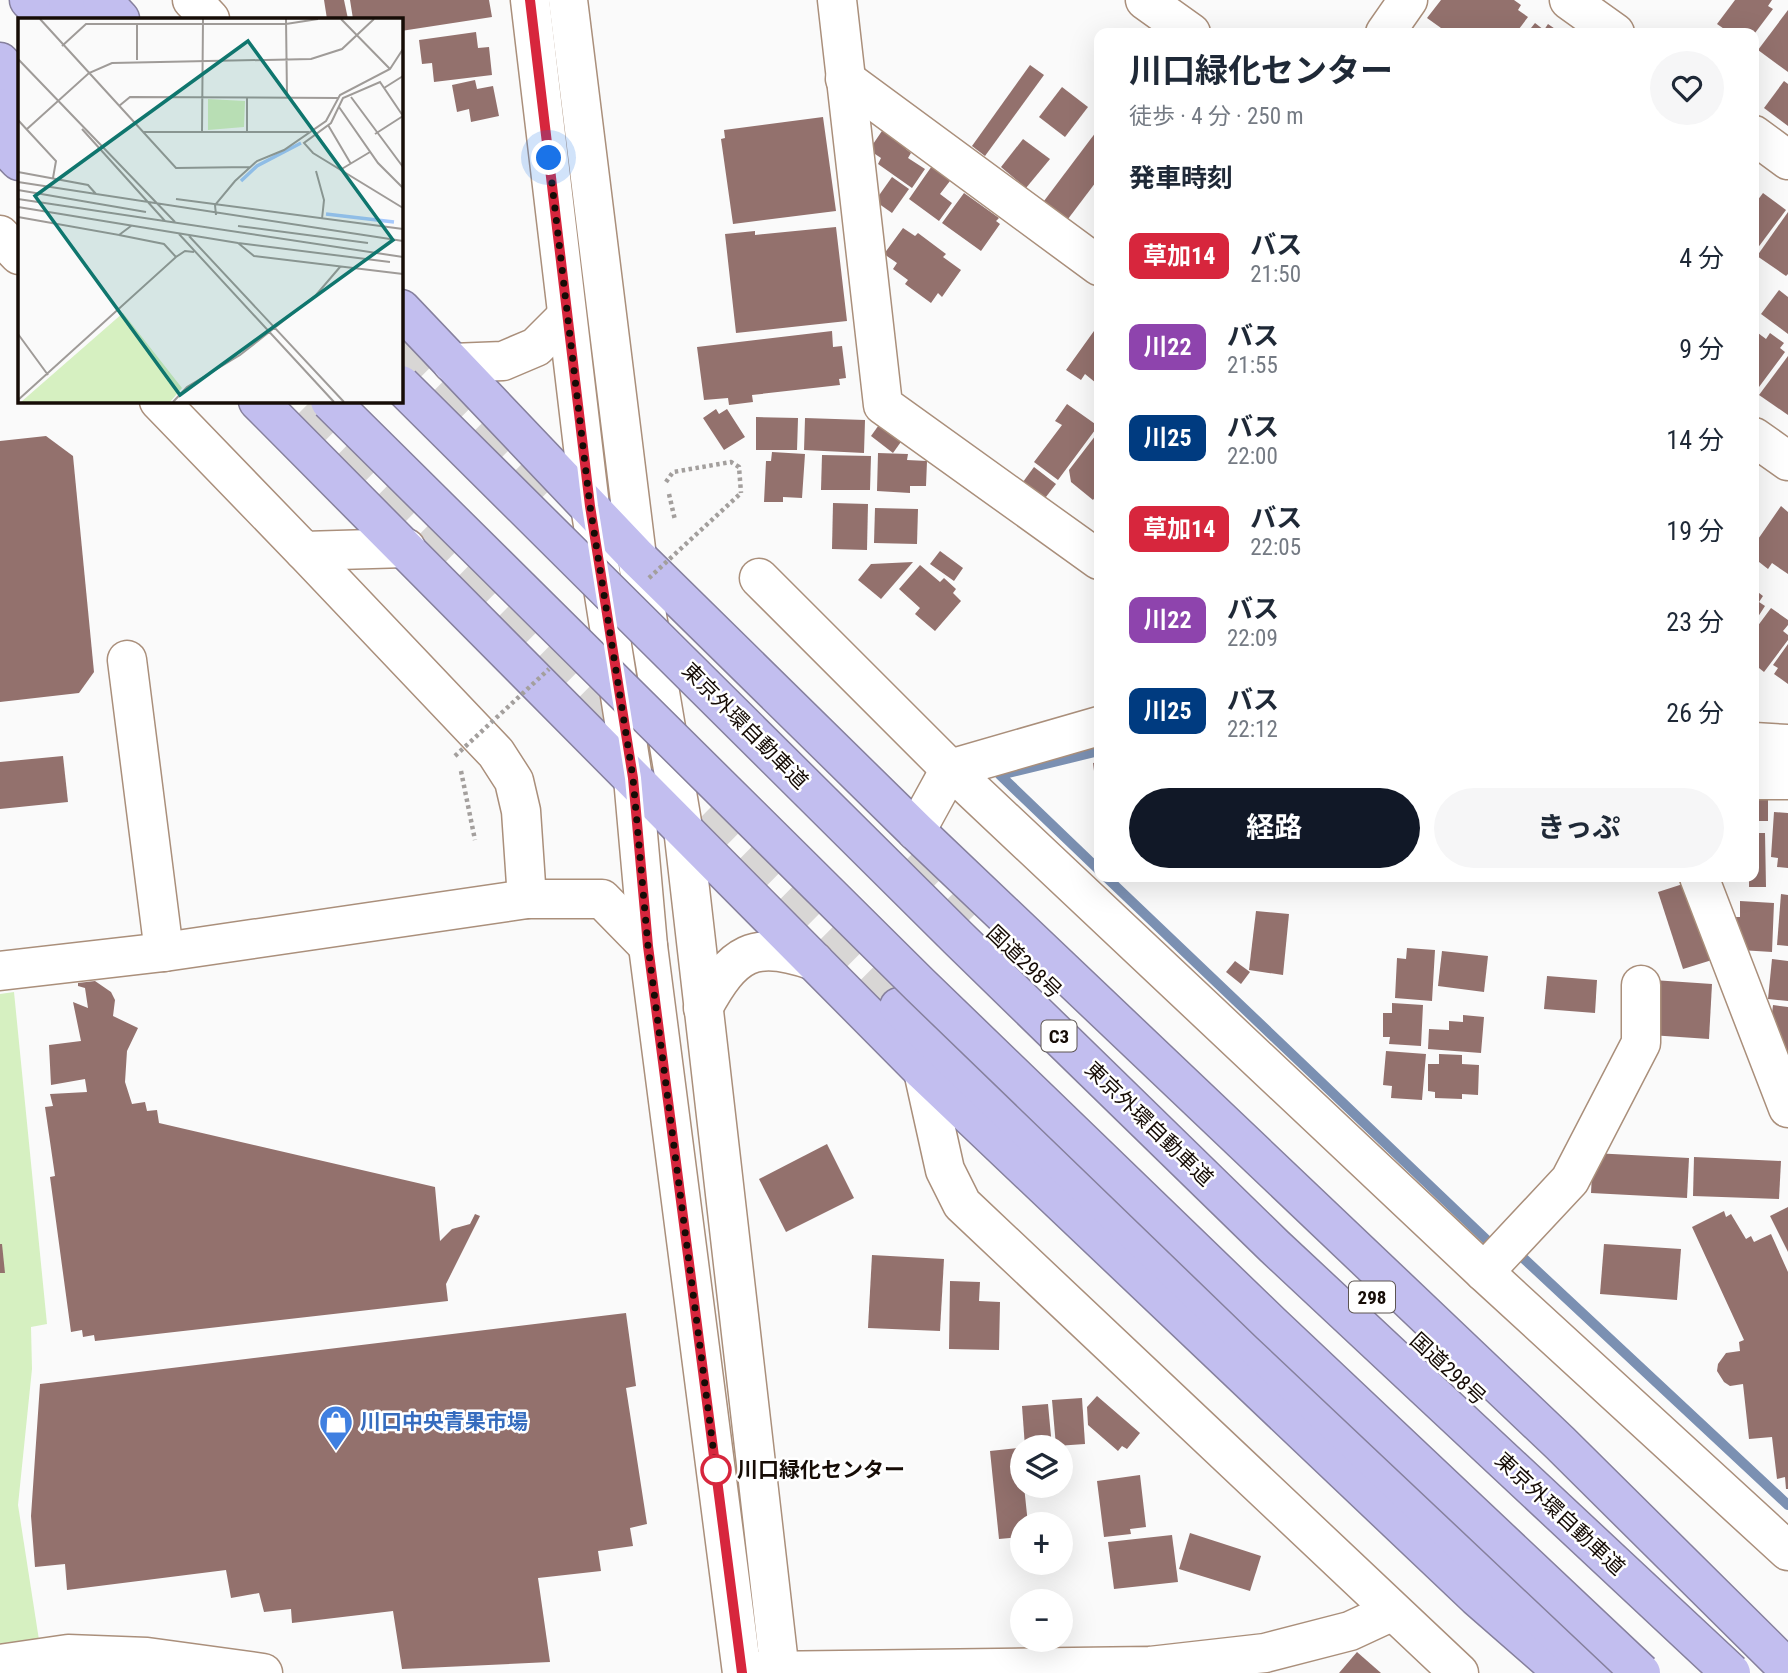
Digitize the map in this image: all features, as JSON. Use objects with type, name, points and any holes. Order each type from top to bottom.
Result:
[{"type":"highway","points":[[29,0],[47,18]]},
{"type":"highway","points":[[68,0],[86,18]]},
{"type":"highway","points":[[102,0],[119,18]]},
{"type":"highway","points":[[0,62],[18,81]]},
{"type":"highway","points":[[0,108],[18,127]]},
{"type":"highway","points":[[0,141],[18,160]]},
{"type":"highway","points":[[402,310],[637,557],[916,831],[1560,1443],[1788,1669]]},
{"type":"highway","name":"東京外環自動車道","points":[[402,386],[958,938],[1274,1245],[1731,1673]]},
{"type":"highway","points":[[259,402],[923,1071],[1477,1597],[1564,1673]]},
{"type":"highway","points":[[305,405],[920,985],[1271,1324],[1641,1673]]},
{"type":"highway","name":"国道298号","points":[[975,914],[1394,1318],[1775,1673]]},
{"type":"highway","points":[[900,1007],[1599,1673]]},
{"type":"street","points":[[192,0],[209,18]]},
{"type":"street","points":[[530,0],[590,506],[633,778],[648,946],[737,1673],[1150,1665],[1265,1653],[1350,1631],[1391,1612]]},
{"type":"street","points":[[568,0],[637,557],[683,828],[780,1671]]},
{"type":"street","points":[[837,0],[884,405],[1094,556]]},
{"type":"street","points":[[1145,0],[1184,28]]},
{"type":"street","points":[[1388,28],[1408,0]]},
{"type":"street","points":[[1569,0],[1608,28]]},
{"type":"street","points":[[845,79],[1094,262]]},
{"type":"street","points":[[1759,139],[1788,160]]},
{"type":"street","points":[[0,235],[18,254]]},
{"type":"street","points":[[453,363],[503,361],[536,347],[567,316]]},
{"type":"street","points":[[160,402],[496,753],[514,781],[521,811],[527,899]]},
{"type":"street","points":[[304,551],[406,548]]},
{"type":"street","points":[[759,578],[950,769],[1484,1272],[1788,1551]]},
{"type":"street","points":[[127,660],[164,952]]},
{"type":"street","points":[[916,831],[950,769],[1094,727]]},
{"type":"street","points":[[1759,780],[1788,780]]},
{"type":"street","points":[[1701,882],[1783,1087]]},
{"type":"street","points":[[0,971],[164,952],[527,899],[602,899],[648,946]]},
{"type":"street","points":[[704,1008],[717,983],[731,966],[745,957],[762,950],[787,951],[814,961]]},
{"type":"street","points":[[1484,1272],[1570,1180],[1641,1043],[1641,985]]},
{"type":"street","points":[[923,1071],[945,1170],[962,1204],[1458,1673]]},
{"type":"street","points":[[0,1664],[68,1654],[148,1657],[263,1673]]},
{"type":"path","points":[[675,520],[666,480],[673,472],[731,462],[739,467],[741,493]]},
{"type":"path","points":[[455,756],[462,773],[475,840]]},
{"type":"green space","points":[[14,992],[47,1324],[31,1327],[32,1369],[18,1505],[39,1640],[0,1651],[0,994]]},
{"type":"building","points":[[324,0],[344,0],[348,18],[327,18]]},
{"type":"building","points":[[350,0],[489,0],[492,17],[402,31],[402,18],[353,18]]},
{"type":"building","points":[[1441,0],[1514,0],[1521,5],[1518,10],[1528,17],[1520,28],[1441,28],[1427,18]]},
{"type":"building","points":[[1735,0],[1772,0],[1768,6],[1773,9],[1759,28],[1723,28],[1717,24]]},
{"type":"building","points":[[1788,10],[1788,72],[1759,49]]},
{"type":"building","points":[[476,32],[478,48],[489,47],[492,75],[434,82],[432,63],[422,64],[419,40]]},
{"type":"building","points":[[1030,65],[1044,75],[985,156],[972,146]]},
{"type":"building","points":[[475,80],[477,89],[493,86],[499,116],[471,122],[469,109],[457,112],[452,85]]},
{"type":"building","points":[[1784,81],[1788,84],[1788,126],[1764,108]]},
{"type":"building","points":[[1062,87],[1088,107],[1065,137],[1039,117]]},
{"type":"building","points":[[823,117],[836,211],[733,224],[721,139],[725,138],[724,130]]},
{"type":"building","points":[[884,128],[909,145],[906,149],[911,153],[908,158],[925,169],[912,188],[878,164],[881,158],[869,150]]},
{"type":"building","points":[[1094,135],[1094,185],[1068,219],[1044,201]]},
{"type":"building","points":[[1023,139],[1050,159],[1026,188],[1001,167]]},
{"type":"building","points":[[934,163],[953,177],[940,194],[952,203],[939,221],[909,199]]},
{"type":"building","points":[[892,177],[909,189],[892,213],[875,201]]},
{"type":"building","points":[[964,193],[999,218],[996,221],[1000,224],[981,251],[942,223]]},
{"type":"building","points":[[1763,193],[1786,210],[1759,246],[1759,198]]},
{"type":"building","points":[[1788,212],[1788,274],[1786,276],[1759,257],[1759,253]]},
{"type":"building","points":[[836,227],[847,321],[736,333],[725,234],[755,231],[755,235]]},
{"type":"building","points":[[903,228],[915,236],[918,233],[946,254],[943,257],[961,270],[942,297],[938,293],[931,303],[905,284],[908,280],[893,269],[897,263],[884,254]]},
{"type":"building","points":[[1779,290],[1788,297],[1788,334],[1761,314]]},
{"type":"building","points":[[832,331],[833,347],[842,346],[846,378],[839,379],[840,385],[752,395],[753,402],[729,405],[728,398],[704,400],[697,347]]},
{"type":"building","points":[[1094,331],[1094,381],[1085,374],[1081,380],[1066,370]]},
{"type":"building","points":[[1770,333],[1784,343],[1780,348],[1785,352],[1759,387],[1759,334],[1766,339]]},
{"type":"building","points":[[1788,356],[1788,415],[1759,395]]},
{"type":"building","points":[[1067,404],[1094,423],[1094,431],[1058,480],[1034,462],[1062,425],[1055,421]]},
{"type":"building","points":[[716,409],[719,414],[727,409],[745,437],[724,450],[703,418]]},
{"type":"building","points":[[756,417],[798,418],[797,450],[756,450]]},
{"type":"building","points":[[805,418],[865,420],[864,453],[804,450]]},
{"type":"building","points":[[881,422],[903,439],[893,453],[871,436]]},
{"type":"building","points":[[46,436],[73,456],[94,672],[79,693],[0,702],[0,441]]},
{"type":"building","points":[[1094,438],[1093,500],[1071,482],[1069,470]]},
{"type":"building","points":[[772,452],[805,454],[802,498],[783,497],[783,502],[764,502],[766,461],[771,461]]},
{"type":"building","points":[[878,453],[908,454],[907,460],[927,461],[926,486],[910,486],[910,493],[877,491]]},
{"type":"building","points":[[822,455],[871,456],[870,490],[821,490]]},
{"type":"building","points":[[1034,467],[1056,484],[1042,502],[1020,486]]},
{"type":"building","points":[[833,503],[868,504],[867,550],[832,549]]},
{"type":"building","points":[[1781,506],[1788,512],[1788,574],[1772,563],[1768,569],[1759,562],[1759,538]]},
{"type":"building","points":[[875,508],[918,509],[917,544],[874,543]]},
{"type":"building","points":[[940,551],[963,568],[954,581],[930,564]]},
{"type":"building","points":[[913,562],[881,599],[858,580],[871,564]]},
{"type":"building","points":[[920,565],[940,582],[944,578],[956,589],[953,593],[961,601],[935,631],[915,614],[920,608],[899,589]]},
{"type":"building","points":[[1759,602],[1765,606],[1759,615]]},
{"type":"building","points":[[1771,608],[1788,620],[1783,631],[1788,635],[1788,640],[1764,672],[1759,668],[1759,624]]},
{"type":"building","points":[[1788,644],[1788,684],[1774,674],[1778,668],[1773,665]]},
{"type":"building","points":[[63,756],[68,802],[0,809],[0,762]]},
{"type":"building","points":[[1759,792],[1768,792],[1768,821],[1759,821]]},
{"type":"building","points":[[1774,812],[1788,813],[1788,868],[1777,867],[1778,858],[1771,857]]},
{"type":"building","points":[[1759,833],[1765,833],[1766,887],[1749,887],[1749,882],[1759,882]]},
{"type":"building","points":[[1686,883],[1712,960],[1683,969],[1658,892]]},
{"type":"building","points":[[1781,894],[1788,895],[1788,946],[1777,945]]},
{"type":"building","points":[[1740,901],[1774,903],[1772,952],[1740,950],[1734,917],[1740,917]]},
{"type":"building","points":[[1256,911],[1289,914],[1283,975],[1249,970]]},
{"type":"building","points":[[1407,948],[1435,950],[1432,1001],[1395,998],[1397,958],[1406,959]]},
{"type":"building","points":[[1442,951],[1488,956],[1484,992],[1438,986]]},
{"type":"building","points":[[1772,959],[1788,961],[1788,1001],[1768,999]]},
{"type":"building","points":[[1235,961],[1250,972],[1241,984],[1226,972]]},
{"type":"building","points":[[1547,976],[1597,980],[1595,1013],[1544,1009]]},
{"type":"building","points":[[1653,980],[1712,984],[1709,1039],[1650,1035]]},
{"type":"building","points":[[95,981],[111,992],[115,1000],[113,1016],[138,1028],[127,1051],[125,1082],[132,1104],[145,1102],[147,1111],[157,1110],[159,1123],[435,1187],[440,1241],[452,1229],[470,1224],[475,1214],[480,1216],[446,1284],[448,1301],[95,1341],[94,1335],[83,1337],[82,1330],[71,1332],[50,1177],[55,1176],[45,1107],[53,1106],[50,1094],[87,1092],[85,1079],[51,1085],[49,1045],[81,1041],[73,1002],[88,1008],[85,988],[78,986],[78,983]]},
{"type":"building","points":[[1392,1003],[1423,1005],[1421,1046],[1389,1044],[1390,1037],[1383,1037],[1383,1013],[1392,1013]]},
{"type":"building","points":[[1773,1005],[1788,1007],[1788,1055],[1775,1047],[1777,1023],[1771,1022]]},
{"type":"building","points":[[1463,1015],[1484,1017],[1481,1053],[1428,1049],[1429,1029],[1449,1030],[1449,1021],[1463,1022]]},
{"type":"building","points":[[1386,1051],[1426,1054],[1422,1100],[1391,1098],[1392,1086],[1383,1085]]},
{"type":"building","points":[[1439,1054],[1462,1055],[1462,1064],[1479,1065],[1478,1095],[1462,1094],[1462,1099],[1435,1098],[1435,1092],[1428,1091],[1428,1064],[1439,1064]]},
{"type":"building","points":[[827,1144],[854,1198],[786,1232],[759,1179]]},
{"type":"building","points":[[1593,1153],[1689,1158],[1687,1198],[1591,1193]]},
{"type":"building","points":[[1694,1157],[1781,1161],[1779,1199],[1693,1196]]},
{"type":"building","points":[[1788,1207],[1788,1252],[1770,1216]]},
{"type":"building","points":[[1724,1211],[1726,1217],[1731,1214],[1746,1239],[1751,1236],[1754,1242],[1771,1234],[1788,1272],[1788,1489],[1785,1477],[1777,1479],[1772,1437],[1749,1439],[1743,1384],[1730,1386],[1717,1371],[1718,1364],[1726,1353],[1740,1351],[1739,1342],[1744,1340],[1692,1227]]},
{"type":"building","points":[[2,1244],[5,1273],[0,1273]]},
{"type":"building","points":[[1604,1244],[1681,1249],[1677,1300],[1600,1294]]},
{"type":"building","points":[[872,1255],[944,1259],[940,1331],[868,1328]]},
{"type":"building","points":[[950,1281],[980,1282],[979,1301],[1000,1302],[999,1350],[949,1349]]},
{"type":"building","name":"川口中央青果市場","points":[[626,1313],[636,1386],[626,1388],[647,1524],[630,1528],[633,1546],[598,1551],[601,1571],[538,1578],[550,1662],[402,1669],[393,1611],[292,1623],[291,1609],[264,1612],[259,1593],[231,1598],[226,1570],[67,1590],[65,1564],[35,1567],[31,1516],[40,1384]]},
{"type":"building","points":[[1097,1396],[1140,1433],[1127,1449],[1122,1446],[1118,1451],[1088,1425],[1087,1407]]},
{"type":"building","points":[[1082,1398],[1085,1444],[1073,1445],[1073,1435],[1055,1435],[1052,1400]]},
{"type":"building","points":[[1048,1404],[1051,1435],[1024,1435],[1022,1406]]},
{"type":"building","points":[[1010,1449],[1010,1498],[1025,1498],[1027,1512],[1010,1512],[1010,1538],[999,1539],[990,1451]]},
{"type":"building","points":[[1140,1475],[1146,1527],[1130,1529],[1131,1534],[1104,1537],[1097,1481]]},
{"type":"building","points":[[1190,1533],[1261,1556],[1250,1591],[1179,1569]]},
{"type":"building","points":[[1172,1535],[1178,1582],[1114,1589],[1108,1542]]},
{"type":"building","points":[[1357,1652],[1381,1673],[1339,1673]]},
{"type":"waterway","points":[[1094,752],[1000,775],[1094,865]]},
{"type":"waterway","points":[[1111,882],[1490,1243]]},
{"type":"waterway","points":[[1521,1256],[1788,1505]]},
{"type":"tunnel","points":[[402,344],[558,500]]},
{"type":"tunnel","points":[[299,413],[899,1007]]},
{"type":"tunnel","points":[[913,853],[975,914]]},
{"type":"bus line","name":"草加14","points":[[530,0],[590,506],[633,778],[648,946],[742,1673]]},
{"type":"place","name":"川口中央青果市場","points":[[336,1452]]},
{"type":"place","name":"川口緑化センター","points":[[716,1470]]},
{"type":"route","points":[[549,158],[590,506],[633,778],[648,946],[716,1470]]}]
